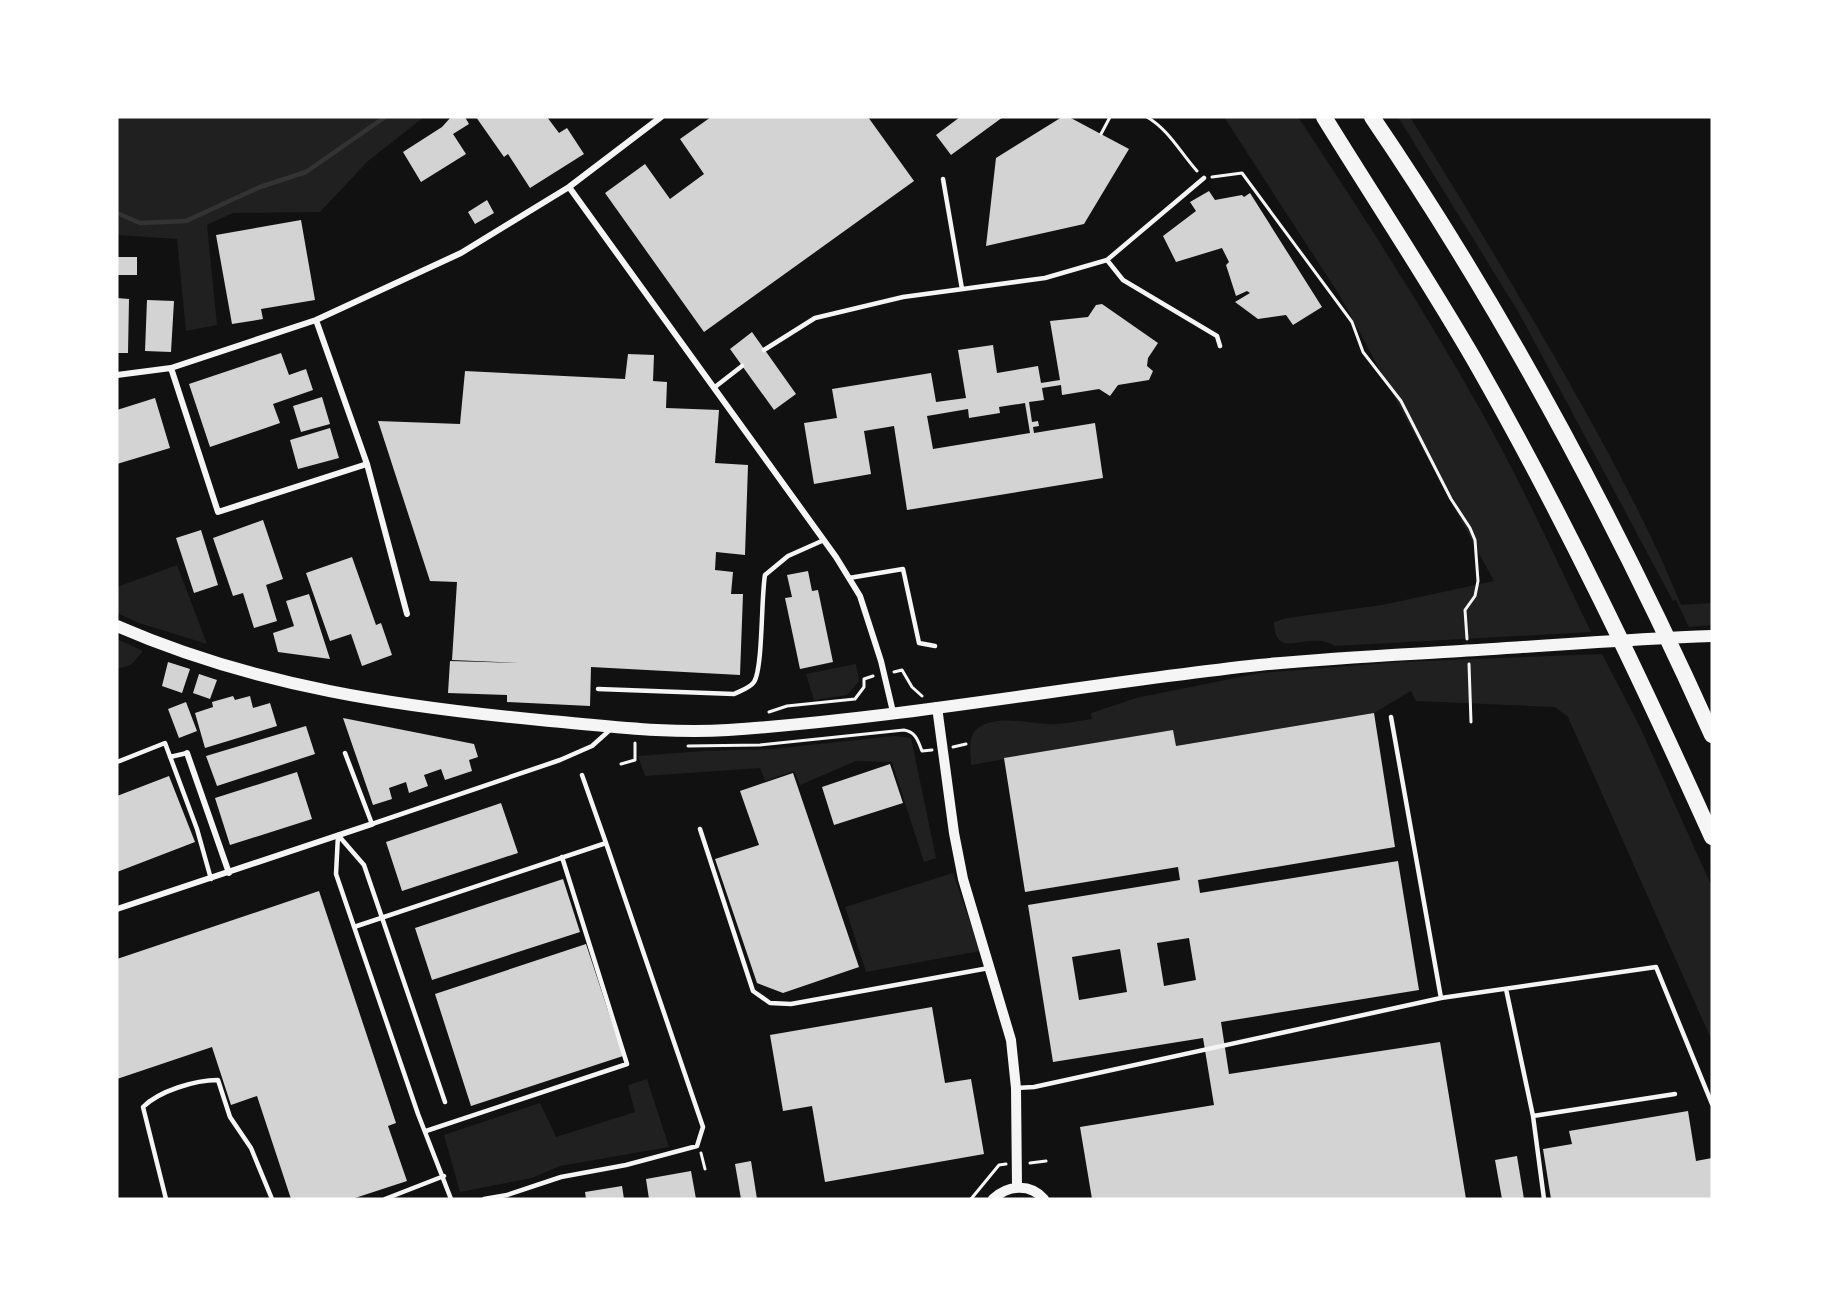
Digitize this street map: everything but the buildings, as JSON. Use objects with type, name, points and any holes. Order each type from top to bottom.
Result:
[{"type":"highway","points":[[1324,117],[1475,361],[1605,606],[1644,685],[1712,837]]},
{"type":"highway","points":[[1372,117],[1512,343],[1583,472],[1650,603],[1712,735]]},
{"type":"main road","points":[[117,626],[151,641],[304,688],[365,699],[681,731],[726,730],[893,712],[1291,662],[1712,636]]},
{"type":"street","points":[[117,375],[171,368],[316,321],[477,245],[569,187],[661,117]]},
{"type":"street","points":[[569,187],[715,387],[849,578],[860,596],[885,674],[893,712]]},
{"type":"street","points":[[316,321],[367,464],[407,615]]},
{"type":"street","points":[[171,368],[218,512],[367,464]]},
{"type":"street","points":[[937,707],[954,833],[963,879],[992,968],[1011,1040],[1016,1088],[1017,1187]]},
{"type":"street","points":[[187,753],[229,873]]},
{"type":"street","points":[[117,909],[372,824]]},
{"type":"street","points":[[993,1199],[1007,1189],[1017,1187],[1029,1189],[1044,1199]]},
{"type":"lane","points":[[764,350],[815,318],[903,297],[1045,278],[1107,260],[1204,178]]},
{"type":"lane","points":[[943,179],[962,289]]},
{"type":"lane","points":[[1107,260],[1123,280],[1217,336],[1220,346]]},
{"type":"lane","points":[[715,387],[742,366]]},
{"type":"lane","points":[[598,689],[734,694],[747,688],[754,682],[758,669],[765,575],[788,555],[824,540]]},
{"type":"lane","points":[[849,578],[903,569],[919,643],[935,646]]},
{"type":"lane","points":[[1391,717],[1441,998]]},
{"type":"lane","points":[[345,753],[372,824],[560,760],[592,746],[614,726]]},
{"type":"lane","points":[[117,762],[165,743],[197,829],[211,879]]},
{"type":"lane","points":[[170,757],[187,753]]},
{"type":"lane","points":[[484,1199],[507,1195],[561,1177],[626,1165],[697,1146],[701,1137],[703,1127],[582,775]]},
{"type":"lane","points":[[700,829],[753,991],[770,1003],[791,1004],[992,968]]},
{"type":"lane","points":[[338,835],[364,864],[445,1102]]},
{"type":"lane","points":[[338,835],[336,874],[451,1199]]},
{"type":"lane","points":[[354,927],[606,843]]},
{"type":"lane","points":[[426,1131],[627,1064],[561,857]]},
{"type":"lane","points":[[1016,1088],[1034,1087],[1441,998],[1656,967],[1712,1104]]},
{"type":"lane","points":[[1506,989],[1525,1090],[1533,1116],[1544,1199]]},
{"type":"lane","points":[[165,1199],[143,1107],[150,1099],[204,1080],[218,1080],[230,1117],[251,1148],[272,1199]]},
{"type":"lane","points":[[1533,1116],[1675,1094]]},
{"type":"lane","points":[[385,1199],[444,1176]]},
{"type":"path","points":[[1101,134],[1110,117]]},
{"type":"path","points":[[1147,117],[1163,126],[1182,155],[1204,178],[1242,173],[1352,322],[1363,352],[1401,401],[1474,540],[1478,581],[1475,596],[1465,610],[1466,622]]},
{"type":"path","points":[[760,716],[787,706],[855,699],[864,687],[864,679],[885,674]]},
{"type":"path","points":[[1471,688],[1471,722]]},
{"type":"path","points":[[621,764],[635,760],[635,743]]},
{"type":"path","points":[[702,1157],[705,1169]]},
{"type":"shaded area","points":[[117,117],[424,117],[368,161],[320,212],[233,213],[207,225],[217,325],[186,331],[177,239],[117,235]]},
{"type":"shaded area","points":[[1224,117],[1298,117],[1389,258],[1492,430],[1591,632],[1335,646],[1318,641],[1286,643],[1278,638],[1274,622],[1287,618],[1382,605],[1494,581],[1340,296]]},
{"type":"shaded area","points":[[1398,117],[1410,117],[1553,354],[1637,509],[1681,605],[1712,603],[1712,625],[1689,627],[1519,313]]},
{"type":"shaded area","points":[[177,565],[207,644],[139,623],[117,613],[117,587]]},
{"type":"shaded area","points":[[117,639],[143,651],[131,665],[117,669]]},
{"type":"shaded area","points":[[1602,654],[1640,727],[1712,887],[1712,1041],[1568,717],[1555,707],[1416,701],[1411,691],[1374,713],[1176,746],[1173,730],[971,765],[972,736],[984,724],[1010,720],[1052,724],[1092,719],[1091,713],[1136,698],[1260,673],[1400,662]]},
{"type":"shaded area","points":[[856,664],[859,681],[847,695],[814,700],[806,674]]},
{"type":"shaded area","points":[[894,736],[911,738],[936,858],[924,862],[892,762],[856,761],[800,785],[794,771],[765,781],[760,768],[645,776],[638,756],[773,749]]},
{"type":"shaded area","points":[[953,873],[980,951],[866,972],[845,907]]},
{"type":"shaded area","points":[[647,1079],[669,1147],[560,1166],[532,1178],[460,1192],[444,1135],[540,1103],[556,1137],[635,1112],[628,1085]]},
{"type":"waterway","points":[[117,213],[140,223],[186,221],[260,187],[306,172],[385,117]]}]
